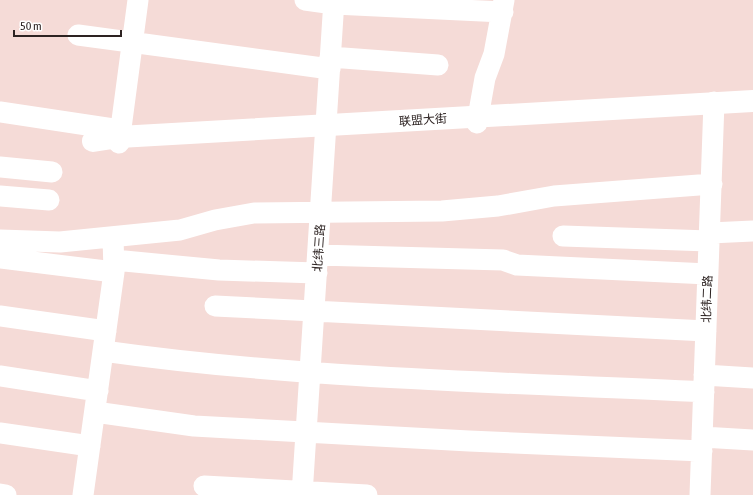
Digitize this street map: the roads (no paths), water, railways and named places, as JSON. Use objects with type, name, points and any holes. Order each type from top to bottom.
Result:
[{"type":"main road","name":"联盟大街","points":[[93,141],[119,137],[326,129],[714,106],[753,101]]},
{"type":"main road","points":[[714,106],[753,107]]},
{"type":"street","points":[[0,112],[119,137],[138,0]]},
{"type":"street","points":[[305,0],[504,6],[494,54],[485,78],[478,120]]},
{"type":"street","name":"北纬三路","points":[[302,493],[334,2]]},
{"type":"street","points":[[78,34],[132,42],[330,63],[438,65]]},
{"type":"street","name":"北纬二路","points":[[700,495],[714,106]]},
{"type":"street","points":[[0,167],[52,172]]},
{"type":"street","points":[[0,240],[60,242],[180,230],[215,220],[254,213],[442,211],[498,206],[554,196],[712,184]]},
{"type":"street","points":[[0,196],[49,200]]},
{"type":"street","points":[[563,236],[710,237],[753,231]]},
{"type":"street","points":[[83,495],[114,266],[113,237]]},
{"type":"street","points":[[0,258],[114,266],[219,270],[318,264],[503,260],[517,265],[708,274]]},
{"type":"street","points":[[215,306],[706,331]]},
{"type":"street","points":[[0,316],[106,330]]},
{"type":"street","points":[[103,351],[175,362],[310,373],[704,384],[753,378]]},
{"type":"street","points":[[0,376],[98,391]]},
{"type":"street","points":[[94,412],[194,426],[306,433],[702,444],[753,440]]},
{"type":"street","points":[[0,434],[90,446]]},
{"type":"street","points":[[204,486],[302,493],[367,495]]},
{"type":"street","points":[[0,494],[6,495]]}]
